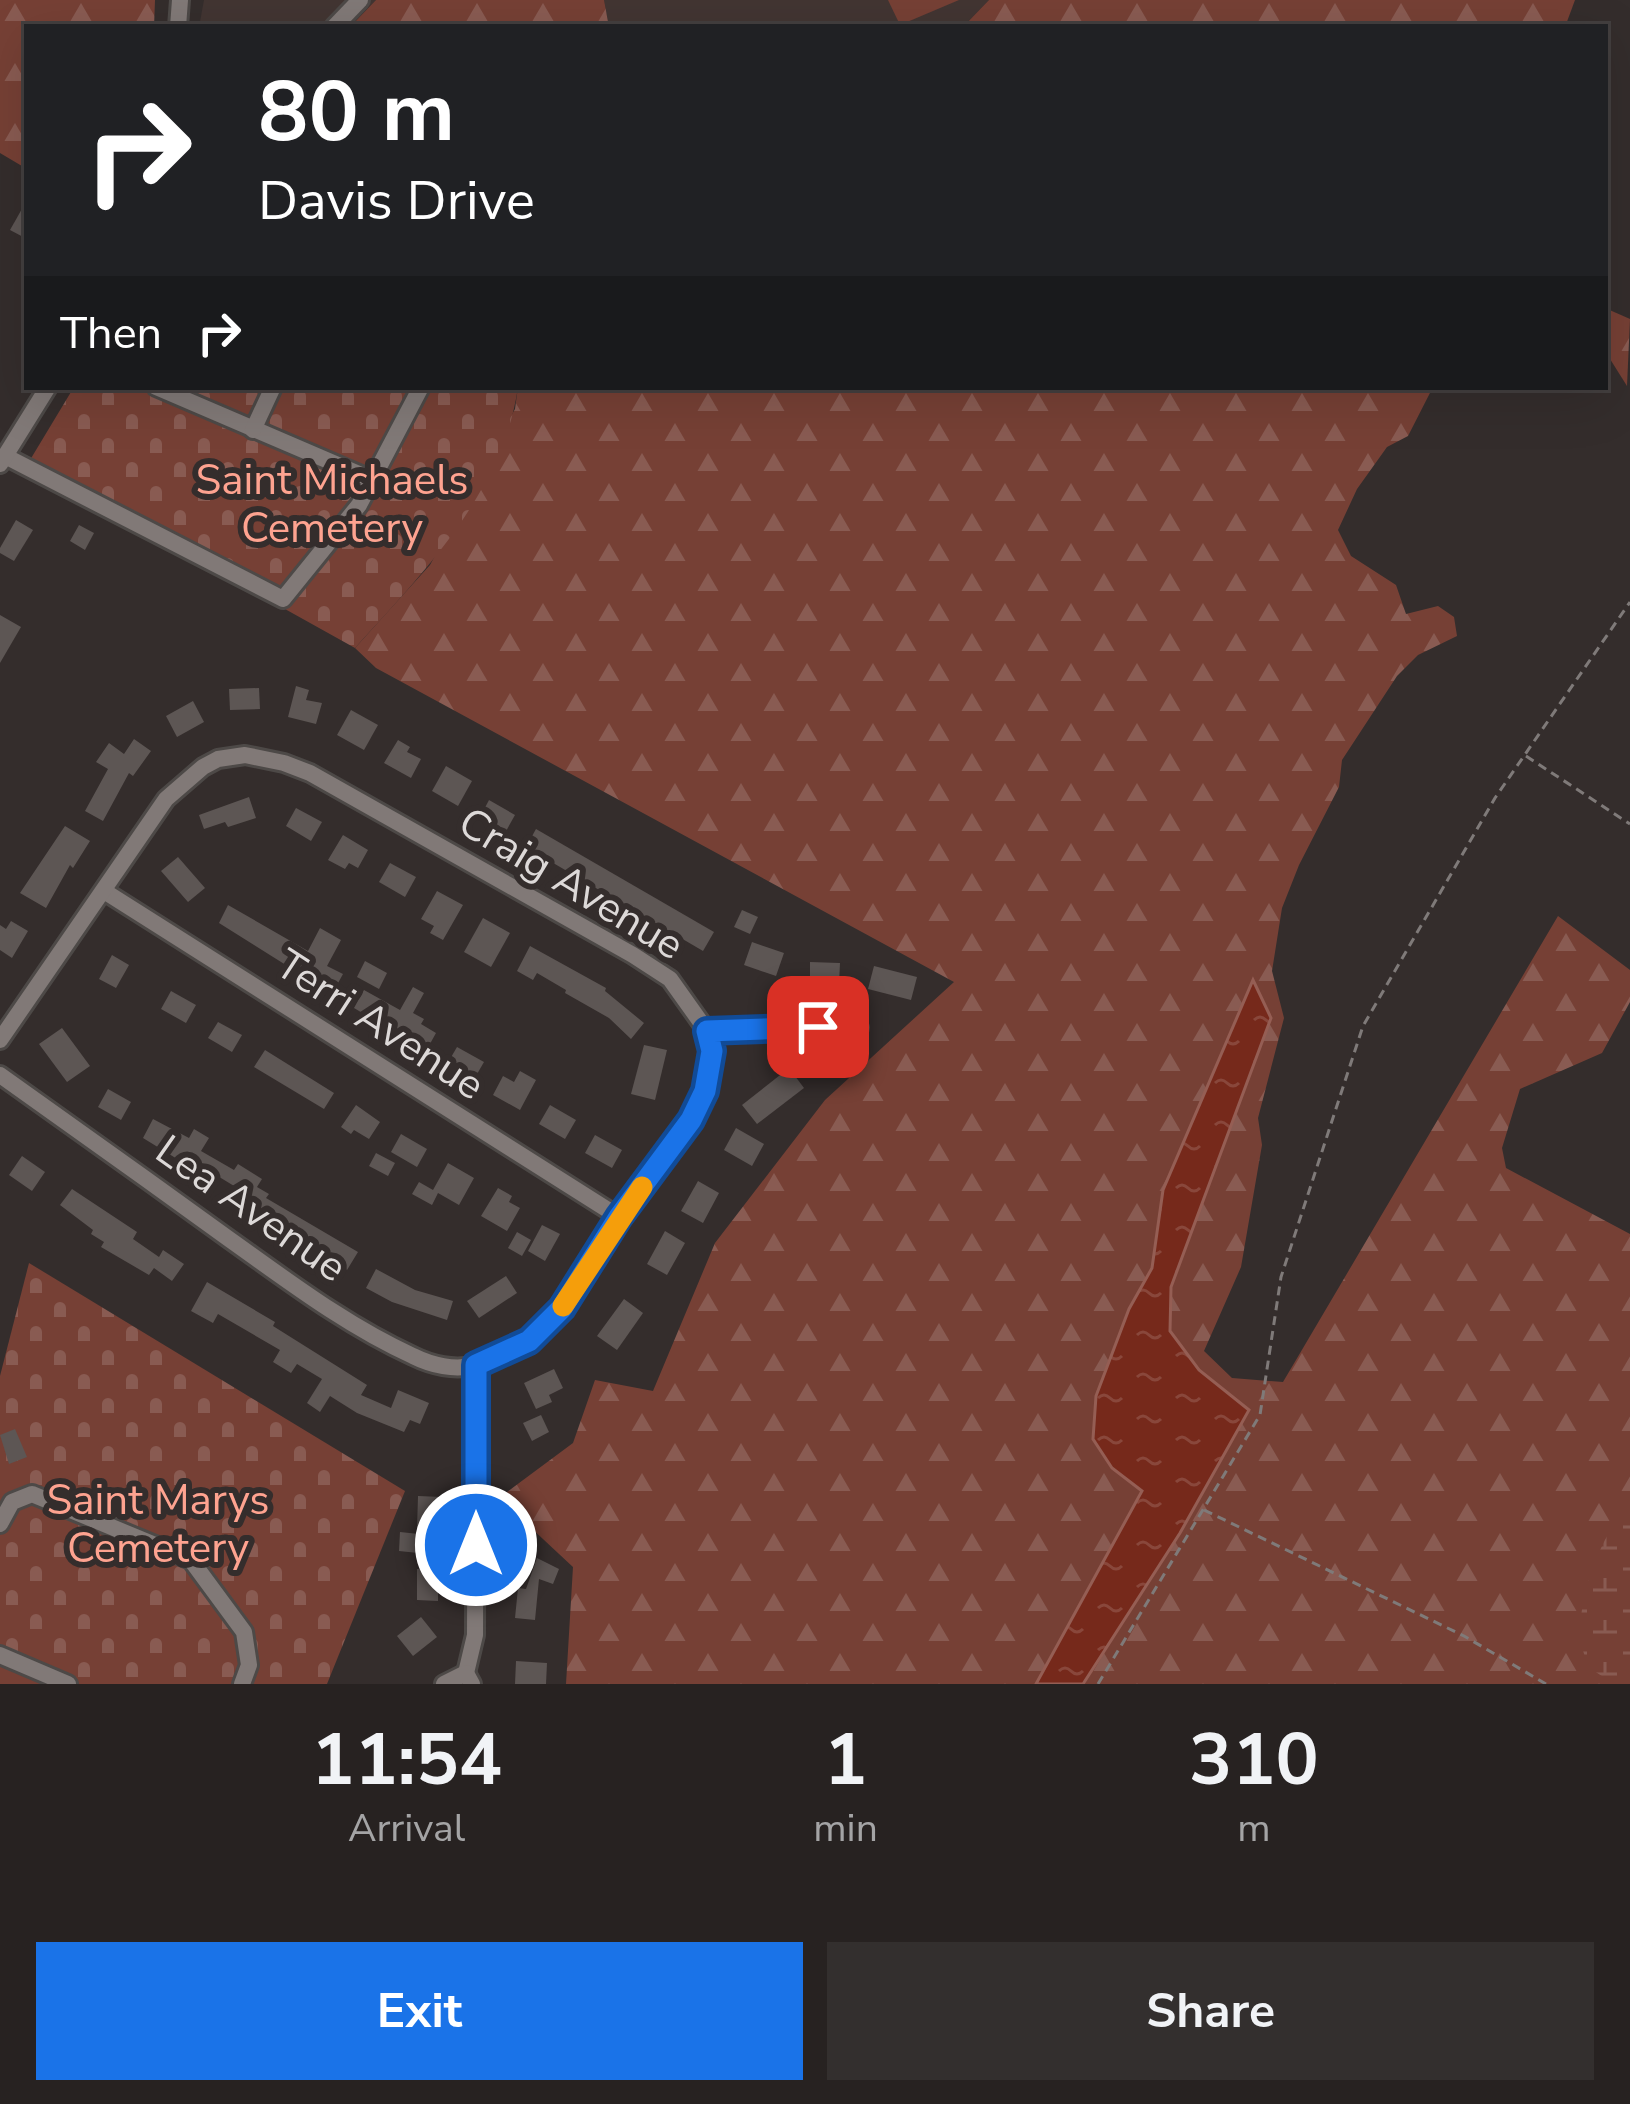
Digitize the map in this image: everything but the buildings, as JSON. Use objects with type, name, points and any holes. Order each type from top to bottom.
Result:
[{"type":"street","points":[[337,24],[360,0]]},
{"type":"street","points":[[46,390],[3,460],[283,599],[359,505],[420,390]]},
{"type":"street","points":[[163,390],[373,480]]},
{"type":"street","points":[[253,430],[272,390]]},
{"type":"street","name":"Craig Avenue","points":[[104,891],[166,799],[203,767],[245,755],[310,773],[633,955],[670,980],[707,1031]]},
{"type":"street","points":[[0,1040],[104,891]]},
{"type":"street","name":"Terri Avenue","points":[[104,891],[619,1217]]},
{"type":"street","points":[[444,1684],[469,1678],[475,1635],[476,1365],[529,1341],[562,1308],[698,1106],[712,1051],[707,1031],[859,1028]]},
{"type":"street","name":"Lea Avenue","points":[[0,1075],[310,1296],[377,1338],[443,1366],[476,1365]]},
{"type":"street","points":[[0,1524],[12,1502],[32,1494],[190,1560],[244,1631],[249,1665],[242,1684]]},
{"type":"street","points":[[0,1655],[29,1676],[68,1684]]},
{"type":"path","points":[[1098,1684],[1260,1415],[1281,1277],[1363,1026],[1523,755],[1630,602]]},
{"type":"path","points":[[1523,755],[1630,824]]},
{"type":"path","points":[[1202,1509],[1464,1636],[1546,1684]]},
{"type":"shaded area","points":[[204,0],[376,0],[353,24],[200,24]]},
{"type":"shaded area","points":[[604,0],[989,0],[966,24],[608,24]]},
{"type":"green space","points":[[0,0],[155,0],[154,24],[24,24],[24,167],[0,153]]},
{"type":"green space","points":[[376,0],[604,0],[608,24],[353,24]]},
{"type":"green space","points":[[888,0],[959,0],[902,24]]},
{"type":"green space","points":[[989,0],[1575,0],[1566,24],[966,24]]},
{"type":"green space","points":[[1608,309],[1630,319],[1627,386],[1608,356]]},
{"type":"green space","name":"Saint Michaels Cemetery","points":[[72,390],[517,390],[496,462],[478,496],[433,560],[355,648],[27,465]]},
{"type":"green space","points":[[518,390],[1431,390],[1408,436],[1387,447],[1357,489],[1338,530],[1351,556],[1396,585],[1406,614],[1438,606],[1454,617],[1457,636],[1418,655],[1397,676],[1342,760],[1339,787],[1282,908],[1272,971],[1284,1018],[1258,1118],[1262,1145],[1241,1267],[1204,1351],[1232,1378],[1283,1382],[1558,916],[1630,970],[1630,1002],[1602,1053],[1520,1089],[1502,1148],[1506,1168],[1630,1234],[1630,1684],[566,1684],[573,1567],[499,1498],[573,1443],[595,1380],[653,1391],[715,1243],[825,1100],[954,982],[376,668],[355,648],[430,565],[515,409]]},
{"type":"green space","name":"Saint Marys Cemetery","points":[[29,1263],[405,1491],[327,1684],[0,1684],[0,1376]]},
{"type":"green space","points":[[1630,1507],[1630,1678],[1609,1678],[1588,1663],[1581,1643],[1581,1618],[1605,1540]]},
{"type":"water","points":[[1253,980],[1271,1018],[1171,1287],[1170,1331],[1199,1370],[1249,1410],[1180,1533],[1083,1684],[1036,1684],[1142,1491],[1112,1468],[1093,1439],[1096,1396],[1129,1309],[1152,1268],[1163,1190]]},
{"type":"slow traffic","points":[[563,1306],[642,1187]]},
{"type":"route","points":[[476,1545],[476,1365],[529,1341],[562,1308],[619,1217],[691,1120],[705,1091],[712,1051],[707,1031],[818,1027]]}]
